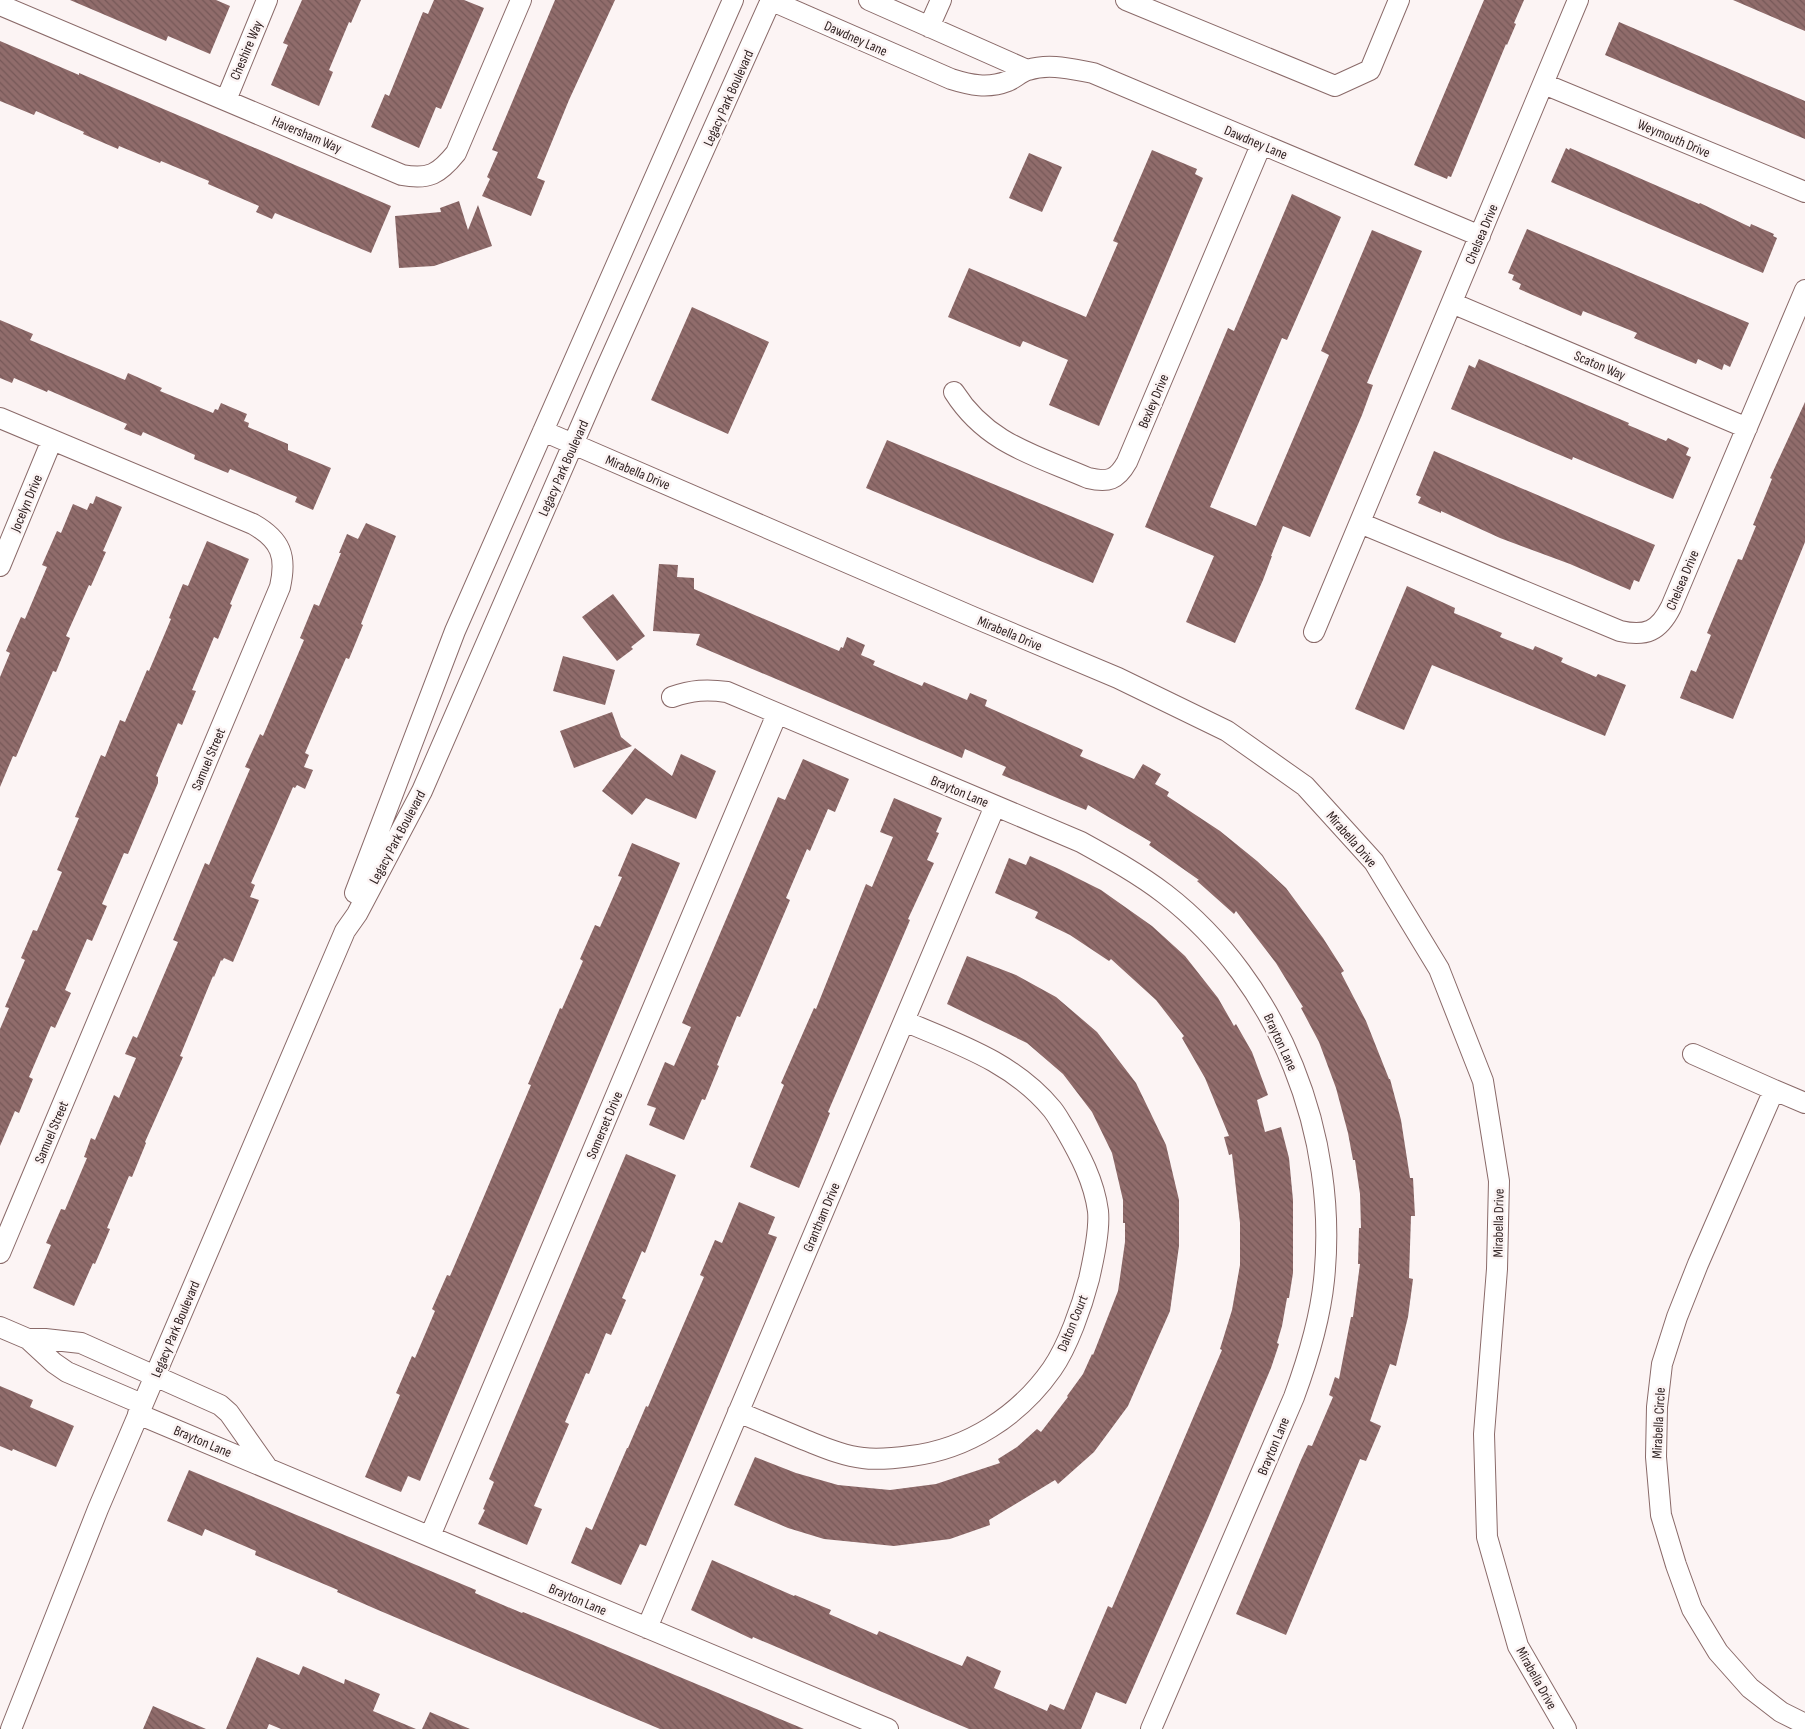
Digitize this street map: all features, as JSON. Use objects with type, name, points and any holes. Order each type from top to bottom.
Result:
[{"type":"street","name":"Cheshire Way","points":[[226,100],[267,0]]},
{"type":"street","name":"Haversham Way","points":[[0,5],[402,175],[418,178],[434,175],[445,167],[456,154],[521,0]]},
{"type":"street","name":"Legacy Park Boulevard","points":[[345,931],[349,910],[455,631],[734,0]]},
{"type":"street","name":"Legacy Park Boulevard","points":[[11,1729],[94,1518],[345,931],[422,791],[573,444],[771,0]]},
{"type":"street","name":"Dawdney Lane","points":[[771,0],[964,83],[979,86],[995,85],[1027,70],[1056,66],[1093,73],[1480,236]]},
{"type":"street","points":[[869,0],[1027,70]]},
{"type":"street","points":[[929,26],[941,0]]},
{"type":"street","points":[[1126,0],[1335,86],[1370,70],[1399,0]]},
{"type":"street","name":"Chelsea Drive","points":[[1314,632],[1578,0]]},
{"type":"street","name":"Weymouth Drive","points":[[1544,84],[1805,192]]},
{"type":"street","name":"Bexley Drive","points":[[954,392],[963,407],[977,422],[1008,444],[1088,478],[1100,481],[1112,480],[1122,472],[1261,145]]},
{"type":"street","name":"Chelsea Drive","points":[[1360,523],[1620,631],[1633,634],[1645,633],[1656,628],[1671,607],[1805,290]]},
{"type":"street","name":"Scaton Way","points":[[1452,303],[1747,428]]},
{"type":"street","name":"Samuel Street","points":[[0,418],[265,531],[280,550],[283,563],[283,575],[276,596],[0,1253]]},
{"type":"street","name":"Mirabella Drive","points":[[543,431],[973,618],[1118,678],[1227,731],[1305,786],[1374,862],[1438,969],[1483,1081],[1499,1181],[1498,1269],[1484,1434],[1487,1537],[1518,1646],[1566,1729]]},
{"type":"street","name":"Jocelyn Drive","points":[[0,566],[52,440]]},
{"type":"street","name":"Brayton Lane","points":[[672,697],[698,690],[727,692],[1081,842],[1110,858],[1139,876],[1187,913],[1228,955],[1263,1004],[1284,1046],[1311,1116],[1322,1168],[1327,1222],[1322,1296],[1310,1350],[1294,1397],[1151,1729]]},
{"type":"street","name":"Somerset Drive","points":[[430,1536],[778,714]]},
{"type":"street","name":"Grantham Drive","points":[[647,1628],[995,806]]},
{"type":"street","name":"Dalton Court","points":[[738,1412],[828,1449],[863,1458],[896,1458],[933,1453],[964,1442],[996,1425],[1028,1398],[1052,1368],[1068,1337],[1085,1296],[1094,1255],[1098,1213],[1090,1177],[1073,1144],[1053,1110],[1006,1067],[970,1048],[904,1021]]},
{"type":"street","points":[[1693,1054],[1805,1103]]},
{"type":"street","name":"Mirabella Circle","points":[[1774,1090],[1677,1317],[1662,1364],[1657,1407],[1656,1457],[1661,1515],[1692,1609],[1718,1652],[1750,1688],[1782,1712],[1805,1724]]},
{"type":"street","points":[[0,1327],[28,1339]]},
{"type":"street","name":"Brayton Lane","points":[[28,1339],[80,1343],[220,1405],[229,1413],[268,1468]]},
{"type":"street","name":"Brayton Lane","points":[[28,1339],[54,1363],[67,1372],[140,1409],[268,1468],[888,1729]]},
{"type":"building","points":[[70,0],[216,0],[230,6],[210,54],[168,36],[166,41]]},
{"type":"building","points":[[302,0],[361,0],[351,23],[349,22],[329,70],[333,72],[319,106],[271,85],[288,45],[283,43]]},
{"type":"building","points":[[434,0],[464,0],[484,8],[441,109],[436,107],[419,148],[371,127],[385,94],[389,96],[423,12],[428,14]]},
{"type":"building","points":[[555,0],[615,0],[569,100],[537,178],[545,181],[531,216],[482,196],[490,179],[487,177],[498,152],[492,150]]},
{"type":"building","points":[[1484,0],[1524,0],[1514,23],[1516,24],[1451,177],[1448,176],[1447,179],[1414,165]]},
{"type":"building","points":[[1733,0],[1805,0],[1805,31]]},
{"type":"building","points":[[1619,22],[1805,101],[1805,139],[1605,55]]},
{"type":"building","points":[[0,41],[391,206],[371,253],[275,213],[272,219],[256,212],[259,206],[208,184],[209,181],[119,146],[118,149],[36,111],[34,115],[0,101]]},
{"type":"building","points":[[1566,148],[1569,150],[1570,148],[1700,203],[1750,227],[1751,224],[1774,234],[1773,236],[1777,238],[1763,273],[1551,182]]},
{"type":"building","points":[[1152,150],[1197,169],[1195,174],[1203,178],[1099,426],[1049,405],[1068,360],[1023,341],[1020,347],[948,317],[969,268],[1086,317],[1118,243],[1113,241]]},
{"type":"building","points":[[1029,153],[1062,167],[1042,212],[1009,198]]},
{"type":"building","points":[[1292,194],[1341,217],[1287,340],[1282,338],[1210,507],[1256,526],[1329,355],[1321,351],[1372,230],[1422,251],[1367,383],[1373,385],[1362,415],[1310,537],[1283,526],[1263,580],[1235,643],[1186,622],[1214,556],[1145,527],[1228,328],[1234,331]]},
{"type":"building","points":[[459,201],[468,230],[478,205],[492,246],[434,266],[399,268],[395,216],[441,212],[440,208]]},
{"type":"building","points":[[1527,229],[1749,323],[1730,367],[1724,364],[1722,370],[1698,359],[1696,364],[1634,338],[1637,333],[1583,311],[1581,316],[1519,289],[1521,284],[1512,280],[1514,275],[1508,273]]},
{"type":"building","points":[[692,307],[769,342],[728,434],[651,400]]},
{"type":"building","points":[[0,320],[33,334],[30,340],[125,380],[128,373],[162,388],[160,391],[213,413],[215,409],[218,410],[221,403],[247,414],[244,421],[249,423],[248,427],[288,444],[288,450],[331,468],[313,510],[295,502],[297,497],[230,469],[228,473],[194,459],[195,455],[143,432],[141,436],[124,429],[127,424],[48,390],[47,392],[14,378],[12,383],[0,378]]},
{"type":"building","points":[[1479,359],[1629,423],[1628,425],[1666,441],[1668,438],[1689,448],[1686,455],[1691,457],[1673,499],[1573,457],[1572,460],[1451,409],[1469,365],[1475,368]]},
{"type":"building","points":[[1805,402],[1805,542],[1733,719],[1680,698],[1691,670],[1696,672],[1711,635],[1707,633],[1738,559],[1742,560],[1756,526],[1753,525],[1772,479],[1770,478]]},
{"type":"building","points":[[887,440],[1114,534],[1093,583],[866,488]]},
{"type":"building","points":[[1434,451],[1655,545],[1639,582],[1634,580],[1630,590],[1418,503],[1421,497],[1416,495]]},
{"type":"building","points":[[96,496],[122,507],[103,551],[106,552],[66,636],[70,638],[56,672],[53,671],[16,757],[13,756],[0,787],[0,677],[10,653],[6,651],[21,617],[25,619],[47,567],[42,565],[57,531],[61,533],[73,504],[87,510],[90,503],[93,504]]},
{"type":"building","points":[[366,523],[396,536],[349,659],[346,658],[305,753],[309,755],[304,767],[313,770],[305,789],[297,785],[295,788],[293,787],[251,883],[255,885],[250,897],[259,900],[233,962],[224,958],[221,960],[213,976],[180,1056],[183,1057],[145,1142],[132,1177],[129,1176],[107,1228],[110,1229],[95,1264],[93,1263],[74,1306],[33,1288],[51,1245],[46,1243],[61,1209],[65,1210],[87,1158],[84,1157],[91,1138],[95,1140],[114,1095],[119,1098],[136,1058],[125,1054],[133,1036],[137,1038],[178,942],[173,940],[205,863],[209,865],[250,769],[245,767],[260,734],[263,736],[304,640],[300,638],[314,604],[319,606],[347,534],[358,539]]},
{"type":"building","points":[[207,541],[249,559],[218,639],[214,637],[192,690],[196,691],[182,725],[178,723],[156,776],[158,777],[158,783],[128,854],[124,853],[102,904],[107,906],[92,941],[87,939],[65,990],[71,993],[55,1028],[51,1026],[29,1077],[33,1079],[19,1113],[15,1111],[0,1146],[0,1029],[9,1008],[5,1007],[25,960],[21,958],[33,930],[37,931],[62,872],[57,870],[79,818],[75,817],[101,755],[105,757],[120,720],[125,722],[171,619],[169,618],[183,584],[188,586]]},
{"type":"building","points":[[659,564],[678,565],[677,577],[694,578],[694,589],[839,651],[841,647],[843,648],[847,637],[865,645],[861,655],[875,661],[873,665],[922,686],[924,682],[967,700],[970,693],[987,700],[985,706],[1083,750],[1080,756],[1134,779],[1143,764],[1161,774],[1155,784],[1169,792],[1167,796],[1220,831],[1286,888],[1323,938],[1344,971],[1341,973],[1366,1021],[1390,1079],[1401,1120],[1410,1178],[1413,1178],[1415,1216],[1411,1216],[1409,1278],[1413,1279],[1408,1317],[1396,1366],[1390,1364],[1370,1421],[1381,1426],[1366,1461],[1360,1459],[1286,1635],[1236,1614],[1301,1460],[1308,1445],[1312,1446],[1333,1397],[1329,1395],[1335,1377],[1339,1379],[1351,1317],[1353,1317],[1360,1264],[1358,1264],[1359,1228],[1361,1228],[1360,1194],[1355,1160],[1353,1160],[1348,1133],[1336,1088],[1319,1042],[1301,1008],[1303,1007],[1276,963],[1236,911],[1234,914],[1197,881],[1199,880],[1149,845],[1151,842],[1088,805],[1086,810],[1002,775],[1006,767],[965,749],[962,758],[696,645],[700,634],[653,631]]},
{"type":"building","points":[[1407,586],[1455,608],[1454,613],[1502,633],[1500,637],[1533,650],[1535,646],[1563,658],[1561,662],[1596,677],[1598,674],[1626,685],[1605,736],[1432,665],[1404,730],[1355,709]]},
{"type":"building","points":[[613,594],[645,636],[631,647],[633,649],[617,661],[582,617]]},
{"type":"building","points":[[563,656],[615,670],[605,705],[553,691]]},
{"type":"building","points":[[612,712],[621,737],[632,746],[574,768],[560,731]]},
{"type":"building","points":[[635,748],[672,776],[681,754],[716,771],[696,819],[646,798],[632,815],[602,791]]},
{"type":"building","points":[[803,759],[849,779],[835,812],[828,809],[810,851],[807,849],[786,898],[790,900],[740,1017],[737,1016],[705,1100],[702,1099],[684,1140],[649,1125],[656,1108],[647,1105],[665,1062],[674,1066],[691,1027],[682,1023],[778,797],[785,800]]},
{"type":"building","points":[[894,798],[942,818],[936,832],[939,833],[927,860],[934,863],[908,919],[910,920],[828,1112],[830,1113],[799,1188],[750,1167],[784,1085],[781,1083],[814,1008],[816,1009],[866,884],[872,887],[893,837],[880,832]]},
{"type":"building","points":[[632,843],[680,863],[420,1481],[408,1476],[401,1492],[365,1477],[400,1395],[396,1393],[412,1356],[415,1358],[435,1311],[432,1309],[447,1275],[450,1276],[471,1227],[531,1085],[528,1084],[560,1008],[562,1009],[583,961],[580,959],[595,925],[600,927],[622,877],[618,876]]},
{"type":"building","points":[[1030,856],[1101,890],[1152,926],[1185,956],[1218,998],[1234,1026],[1236,1024],[1252,1052],[1268,1095],[1257,1100],[1265,1132],[1281,1127],[1289,1158],[1293,1200],[1293,1273],[1289,1298],[1287,1298],[1277,1343],[1279,1344],[1271,1368],[1208,1518],[1126,1704],[1096,1692],[1081,1729],[969,1729],[753,1637],[752,1639],[691,1610],[712,1560],[831,1610],[829,1614],[877,1635],[879,1631],[962,1666],[967,1656],[1001,1671],[994,1688],[1047,1711],[1050,1704],[1064,1710],[1108,1606],[1112,1608],[1222,1350],[1220,1349],[1232,1310],[1240,1265],[1240,1223],[1232,1154],[1229,1155],[1224,1137],[1229,1136],[1205,1078],[1182,1038],[1184,1036],[1156,1000],[1111,959],[1109,961],[1070,935],[1035,918],[1038,912],[995,893],[1009,858],[1026,865]]},
{"type":"building","points":[[967,956],[1016,975],[1056,997],[1097,1032],[1136,1083],[1166,1145],[1179,1200],[1179,1246],[1170,1311],[1128,1406],[1094,1452],[1058,1484],[1055,1480],[989,1520],[990,1525],[950,1539],[894,1546],[824,1539],[788,1528],[734,1505],[755,1457],[796,1473],[838,1485],[890,1490],[936,1484],[1000,1463],[998,1459],[1017,1447],[1037,1429],[1041,1432],[1068,1397],[1093,1355],[1118,1291],[1125,1242],[1125,1223],[1123,1223],[1123,1200],[1112,1153],[1092,1112],[1063,1074],[1027,1043],[947,1004]]},
{"type":"building","points":[[626,1154],[676,1175],[645,1253],[642,1251],[622,1298],[626,1300],[611,1335],[606,1333],[589,1374],[586,1373],[565,1422],[569,1424],[534,1506],[542,1509],[527,1545],[478,1524],[485,1510],[483,1509],[494,1482],[489,1479]]},
{"type":"building","points":[[739,1202],[775,1217],[768,1234],[777,1237],[646,1546],[640,1544],[621,1585],[571,1563],[586,1527],[592,1530],[646,1406],[648,1407],[704,1277],[700,1275],[715,1240],[722,1243]]},
{"type":"building","points":[[0,1386],[33,1400],[30,1407],[74,1426],[56,1467],[13,1449],[12,1451],[0,1446]]},
{"type":"building","points":[[189,1470],[476,1590],[475,1593],[522,1613],[565,1629],[804,1729],[660,1729],[337,1592],[338,1590],[255,1555],[256,1551],[205,1529],[202,1536],[167,1521]]},
{"type":"building","points":[[257,1657],[299,1675],[303,1666],[344,1684],[345,1679],[380,1694],[373,1711],[416,1729],[281,1729],[269,1724],[267,1729],[226,1729]]},
{"type":"building","points":[[153,1706],[206,1729],[143,1729]]},
{"type":"building","points":[[430,1712],[470,1729],[422,1729]]}]
